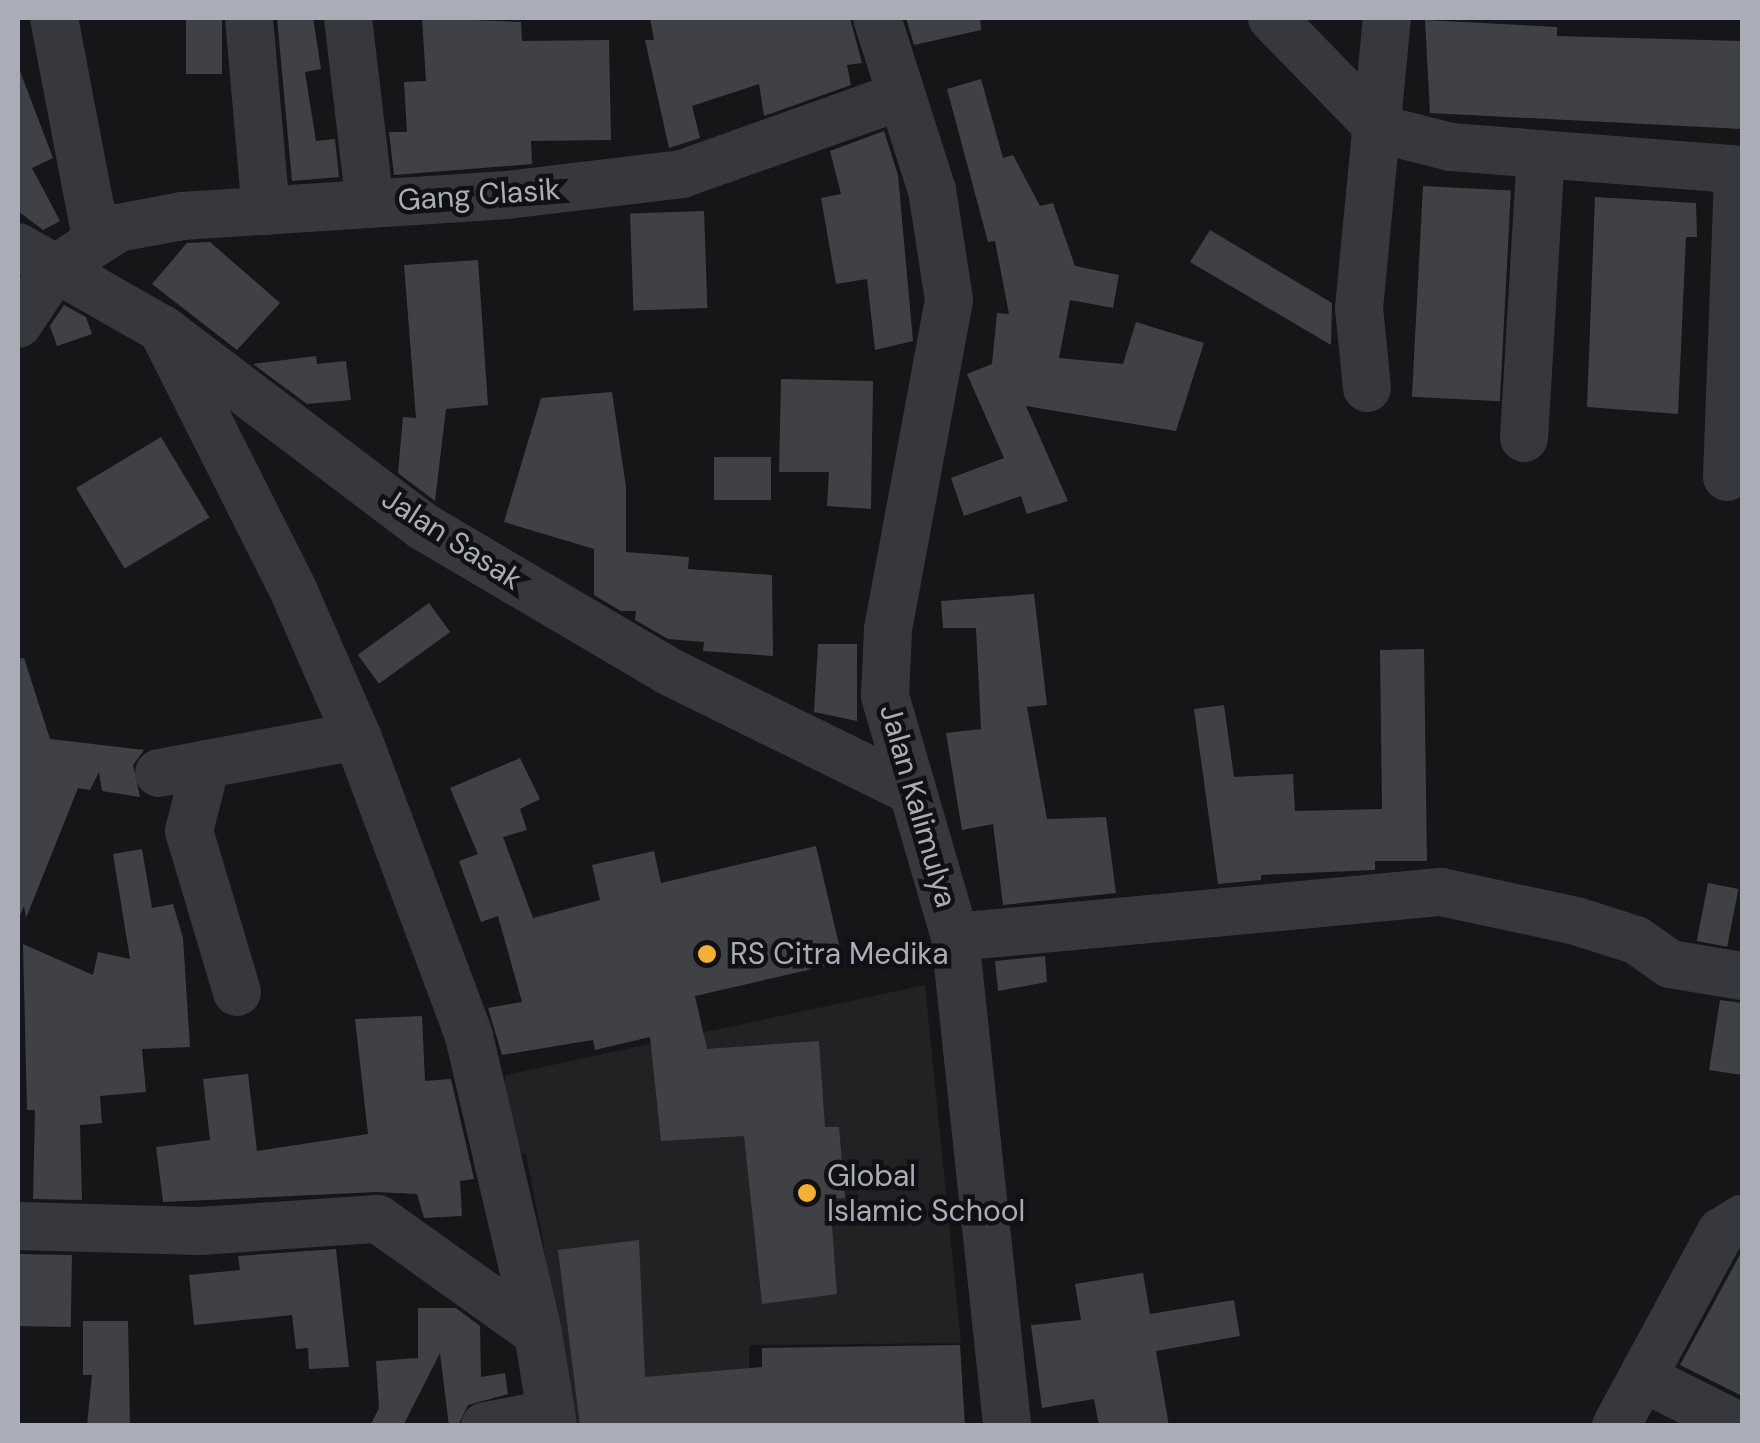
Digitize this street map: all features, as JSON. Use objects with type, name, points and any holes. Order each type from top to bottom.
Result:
[{"type":"street","points":[[54,18],[96,238]]},
{"type":"street","points":[[249,18],[266,211]]},
{"type":"street","points":[[348,18],[370,204]]},
{"type":"street","name":"Jalan Kalimulya","points":[[877,18],[932,190],[949,300],[888,630],[886,696],[954,937],[1006,1426]]},
{"type":"street","points":[[1272,18],[1380,129],[1451,147],[1740,170],[1727,478]]},
{"type":"street","points":[[1367,388],[1360,308],[1380,129],[1387,18]]},
{"type":"street","name":"Gang Clasik","points":[[36,258],[182,216],[370,204],[682,174],[902,96]]},
{"type":"street","points":[[1524,438],[1541,156]]},
{"type":"street","points":[[18,324],[36,258]]},
{"type":"street","name":"Jalan Sasak","points":[[36,258],[162,329],[424,527],[668,671],[910,790]]},
{"type":"street","points":[[162,329],[294,592],[357,736],[469,1036],[538,1334],[552,1420],[484,1426]]},
{"type":"street","points":[[159,774],[357,736]]},
{"type":"street","points":[[206,764],[189,831],[237,992]]},
{"type":"street","points":[[954,937],[1441,892],[1576,921],[1636,940],[1670,964],[1742,976]]},
{"type":"street","points":[[18,1226],[200,1231],[378,1218],[538,1334]]},
{"type":"street","points":[[1616,1426],[1721,1232],[1742,1219]]},
{"type":"street","points":[[1643,1378],[1739,1426]]},
{"type":"shaded area","name":"Global Islamic School","points":[[925,985],[961,1343],[749,1345],[750,1425],[563,1425],[544,1245],[526,1155],[505,1147],[499,1108],[506,1075]]},
{"type":"building","points":[[186,18],[222,18],[222,74],[186,74]]},
{"type":"building","points":[[277,18],[313,18],[321,69],[305,72],[316,141],[335,139],[339,177],[292,181]]},
{"type":"building","points":[[422,18],[521,22],[522,41],[609,40],[611,140],[531,141],[532,164],[394,175],[389,132],[407,132],[404,82],[426,81]]},
{"type":"building","points":[[650,18],[850,18],[862,63],[847,65],[851,85],[764,116],[759,84],[692,106],[700,138],[669,148],[645,40],[654,40]]},
{"type":"building","points":[[906,18],[980,18],[981,30],[914,45]]},
{"type":"building","points":[[1425,20],[1557,27],[1557,36],[1742,41],[1742,129],[1430,113]]},
{"type":"building","points":[[18,66],[53,158],[32,168],[60,221],[43,230],[18,211]]},
{"type":"building","points":[[981,79],[1003,158],[1013,155],[1040,206],[1053,203],[1075,266],[1119,275],[1113,308],[1070,300],[1059,358],[1123,364],[1136,322],[1204,343],[1176,431],[1026,406],[1068,501],[1027,514],[1021,496],[964,516],[951,478],[1004,458],[967,374],[992,364],[997,313],[1009,314],[995,241],[988,242],[947,89]]},
{"type":"building","points":[[884,131],[898,175],[913,341],[875,350],[867,279],[836,284],[821,198],[841,194],[830,151]]},
{"type":"building","points":[[1423,186],[1511,191],[1500,401],[1412,397]]},
{"type":"building","points":[[1595,197],[1696,203],[1697,237],[1686,237],[1678,414],[1587,407]]},
{"type":"building","points":[[704,211],[707,308],[633,311],[630,214]]},
{"type":"building","points":[[1210,230],[1332,303],[1331,345],[1190,262]]},
{"type":"building","points":[[210,242],[280,303],[237,350],[152,284],[187,243]]},
{"type":"building","points":[[478,260],[488,405],[446,409],[435,501],[398,473],[403,417],[416,418],[404,265]]},
{"type":"building","points":[[64,305],[86,317],[92,334],[57,346],[50,326]]},
{"type":"building","points":[[316,356],[317,364],[346,361],[351,400],[307,404],[253,364]]},
{"type":"building","points":[[781,379],[873,381],[871,509],[827,506],[829,472],[779,472]]},
{"type":"building","points":[[612,392],[626,487],[626,552],[689,557],[688,569],[772,575],[773,656],[703,651],[704,642],[668,639],[635,620],[636,611],[621,611],[594,595],[594,549],[504,522],[541,398]]},
{"type":"building","points":[[161,437],[209,518],[125,569],[76,488]]},
{"type":"building","points":[[714,457],[771,457],[771,500],[714,500]]},
{"type":"building","points":[[1034,594],[1047,705],[1027,707],[1047,819],[1106,817],[1116,893],[1003,905],[993,824],[962,830],[946,733],[981,729],[976,628],[943,628],[941,601]]},
{"type":"building","points":[[429,603],[450,632],[379,684],[358,655]]},
{"type":"building","points":[[818,644],[857,644],[857,721],[814,712]]},
{"type":"building","points":[[1424,649],[1427,861],[1375,861],[1375,870],[1261,875],[1261,880],[1218,884],[1194,709],[1224,705],[1234,777],[1293,774],[1295,811],[1382,809],[1380,650]]},
{"type":"building","points":[[24,658],[50,739],[144,750],[133,765],[140,797],[102,791],[99,772],[90,790],[78,788],[26,918],[24,906],[18,920],[18,659]]},
{"type":"building","points":[[520,758],[540,799],[520,809],[527,830],[503,837],[533,918],[600,900],[592,865],[654,851],[661,883],[816,846],[843,962],[695,996],[707,1049],[819,1041],[825,1127],[839,1127],[845,1198],[830,1199],[837,1294],[762,1304],[744,1136],[661,1141],[650,1037],[595,1050],[593,1040],[502,1055],[488,1008],[522,1002],[498,916],[481,922],[459,861],[478,854],[450,788]]},
{"type":"building","points":[[142,849],[152,908],[173,904],[183,938],[190,1047],[142,1049],[146,1092],[100,1096],[102,1123],[80,1125],[82,1200],[33,1199],[35,1110],[27,1110],[23,944],[93,975],[98,952],[130,959],[113,854]]},
{"type":"building","points":[[1708,883],[1738,889],[1727,947],[1697,941]]},
{"type":"building","points":[[1045,956],[1047,982],[998,991],[995,961]]},
{"type":"building","points":[[1720,1000],[1742,1003],[1742,1075],[1709,1070]]},
{"type":"building","points":[[422,1016],[425,1081],[451,1079],[474,1179],[460,1181],[462,1216],[424,1218],[417,1194],[376,1192],[163,1202],[156,1147],[210,1140],[203,1079],[248,1074],[257,1151],[368,1134],[355,1019]]},
{"type":"building","points":[[639,1240],[645,1377],[762,1367],[762,1348],[960,1345],[965,1426],[580,1426],[558,1250]]},
{"type":"building","points":[[336,1249],[349,1367],[309,1369],[308,1348],[296,1349],[292,1315],[194,1325],[189,1275],[240,1270],[238,1256]]},
{"type":"building","points":[[1742,1251],[1742,1396],[1680,1365]]},
{"type":"building","points":[[18,1254],[72,1255],[71,1327],[18,1326]]},
{"type":"building","points":[[1143,1273],[1150,1314],[1234,1300],[1240,1336],[1156,1351],[1169,1426],[1099,1426],[1094,1399],[1042,1408],[1031,1325],[1081,1320],[1075,1284]]},
{"type":"building","points":[[418,1308],[456,1308],[480,1326],[481,1377],[505,1373],[508,1394],[468,1405],[458,1426],[449,1426],[440,1353],[403,1426],[370,1426],[379,1408],[376,1361],[418,1358]]},
{"type":"building","points":[[83,1321],[128,1321],[130,1426],[87,1426],[92,1375],[83,1375]]},
{"type":"place","name":"RS Citra Medika","points":[[707,954]]},
{"type":"place","name":"Global Islamic School","points":[[807,1193]]}]
